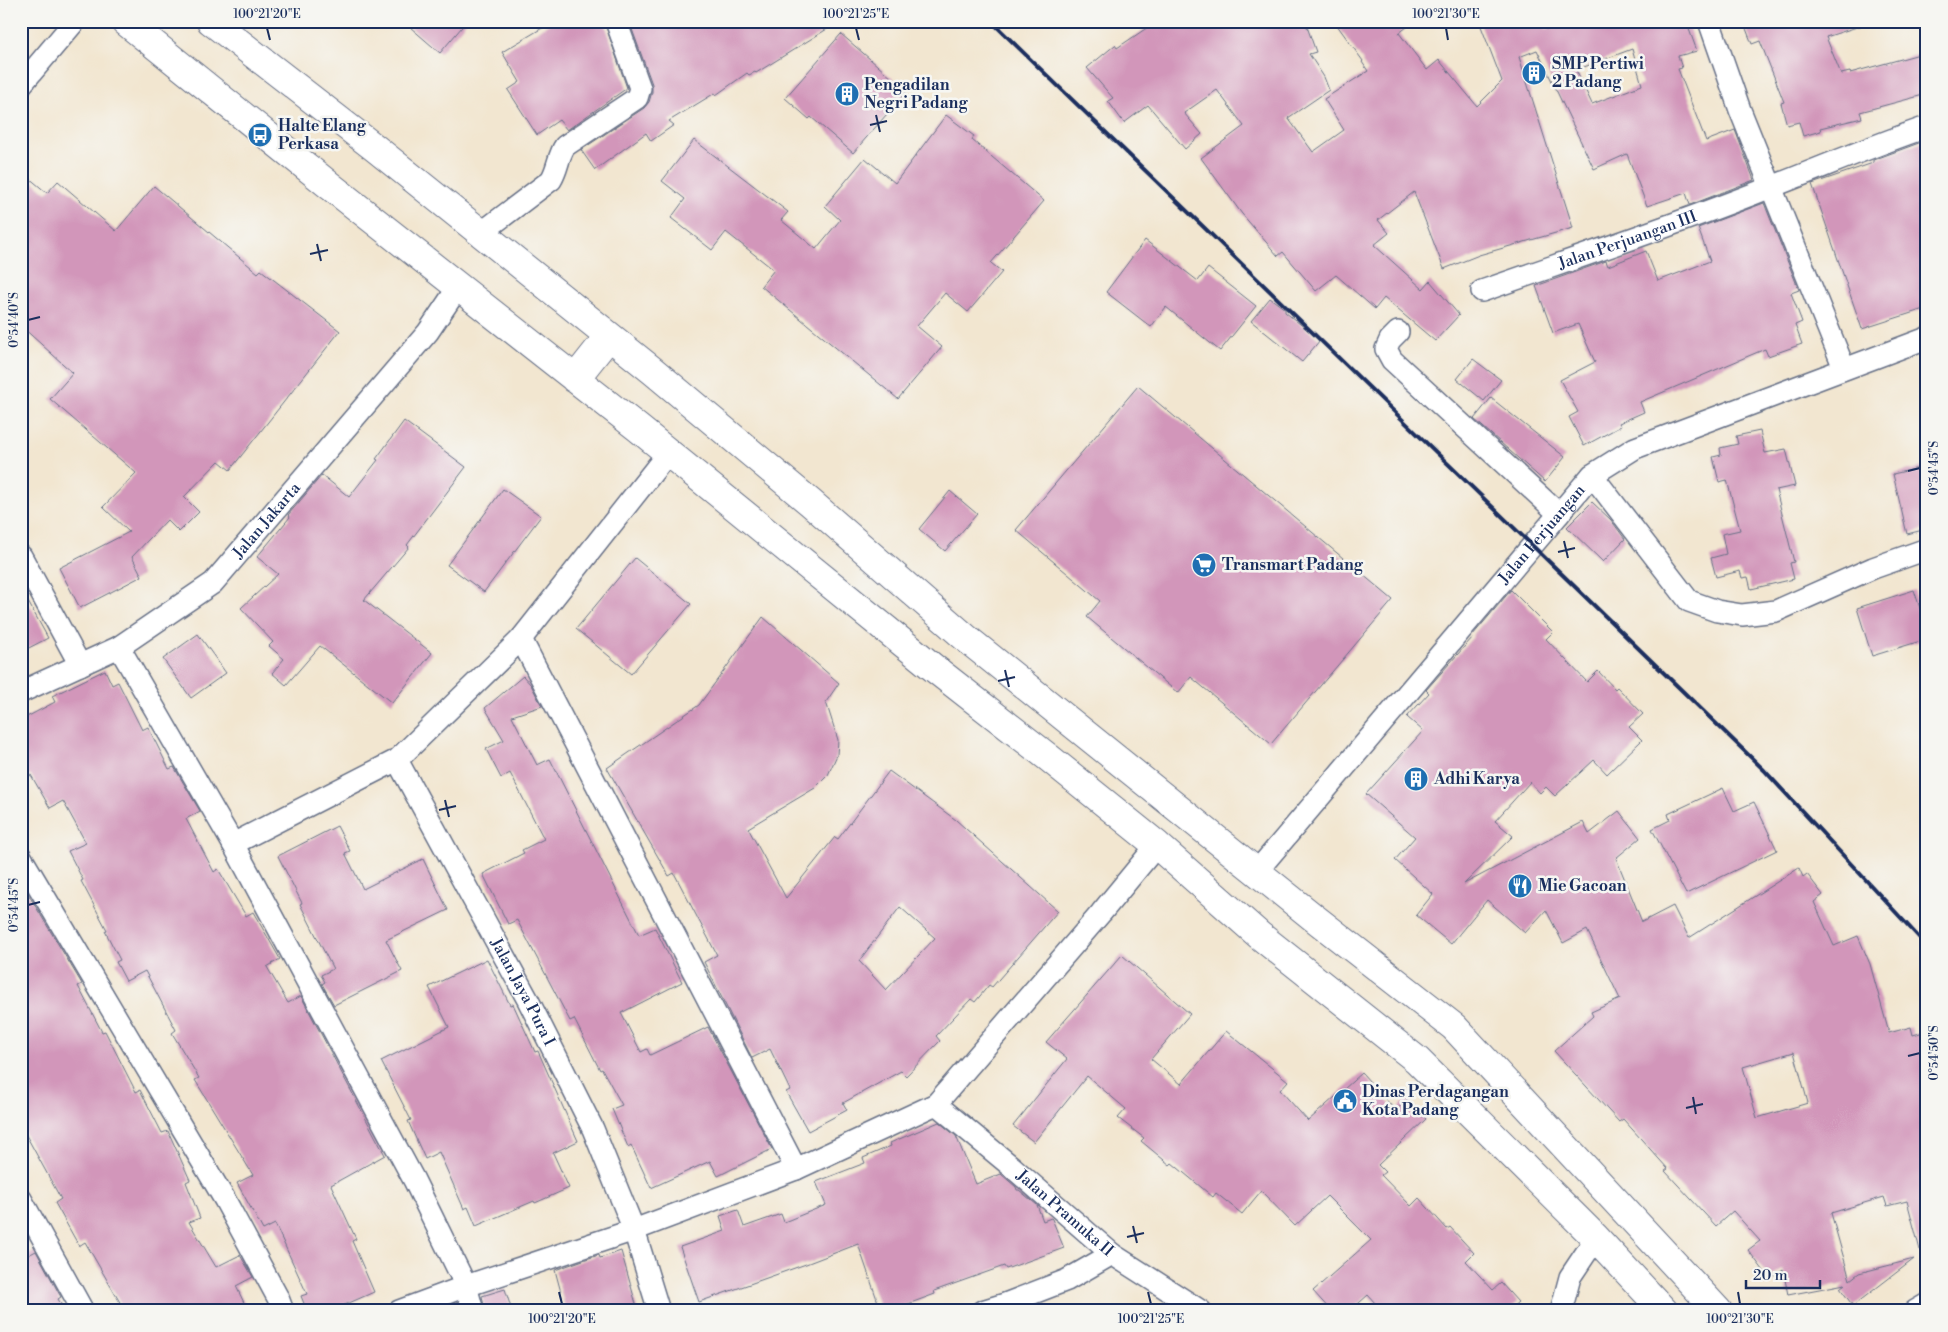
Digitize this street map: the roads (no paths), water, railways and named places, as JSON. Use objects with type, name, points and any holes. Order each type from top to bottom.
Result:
[{"type":"main road","points":[[125,21],[668,453],[941,674],[1157,844],[1260,935],[1417,1060],[1596,1238],[1664,1311]]},
{"type":"main road","points":[[211,21],[481,233],[693,403],[967,639],[1313,917],[1454,1027],[1718,1311]]},
{"type":"main road","points":[[575,379],[609,336]]},
{"type":"street","points":[[21,85],[75,21]]},
{"type":"street","points":[[481,233],[551,180],[556,173],[562,150],[565,146],[630,103],[640,94],[640,88],[616,21]]},
{"type":"street","points":[[1709,21],[1740,110],[1844,368]]},
{"type":"street","name":"Jalan Perjuangan III","points":[[1482,290],[1634,238],[1771,187],[1850,154],[1927,127]]},
{"type":"street","name":"Jalan Jakarta","points":[[21,692],[119,647],[213,583],[428,332],[459,286]]},
{"type":"street","points":[[1398,332],[1390,340],[1386,348],[1392,360],[1559,514]]},
{"type":"street","name":"Jalan Perjuangan","points":[[1257,871],[1592,475],[1636,448],[1927,338]]},
{"type":"street","points":[[233,844],[397,760],[521,639],[668,453]]},
{"type":"street","points":[[1592,475],[1689,601],[1717,611],[1742,615],[1776,611],[1873,568],[1927,548]]},
{"type":"street","points":[[21,556],[80,665]]},
{"type":"street","points":[[521,639],[796,1169]]},
{"type":"street","points":[[119,647],[233,844],[414,1180],[466,1286],[473,1311]]},
{"type":"street","name":"Jalan Jaya Pura I","points":[[397,760],[528,1000],[592,1130],[634,1230],[659,1311]]},
{"type":"street","points":[[399,1311],[466,1286],[634,1230],[796,1169],[936,1104],[1101,913],[1157,844]]},
{"type":"street","points":[[21,857],[225,1200],[278,1298],[283,1311]]},
{"type":"street","name":"Jalan Pramuka II","points":[[936,1104],[1112,1254],[1202,1311]]},
{"type":"street","points":[[21,1199],[82,1311]]},
{"type":"street","points":[[1561,1311],[1570,1277],[1596,1238]]},
{"type":"street","points":[[982,1311],[1067,1280],[1112,1254]]},
{"type":"street","points":[[1914,1311],[1927,1304]]},
{"type":"railway","points":[[991,21],[1764,770],[1927,946]]},
{"type":"place","name":"SMP Pertiwi 2 Padang","points":[[1534,73]]},
{"type":"place","name":"Pengadilan Negri Padang","points":[[847,94]]},
{"type":"place","name":"Halte Elang Perkasa","points":[[260,135]]},
{"type":"place","name":"Transmart Padang","points":[[1204,565]]},
{"type":"place","name":"Adhi Karya","points":[[1416,779]]},
{"type":"place","name":"Mie Gacoan","points":[[1520,886]]},
{"type":"place","name":"Dinas Perdagangan Kota Padang","points":[[1345,1101]]}]
